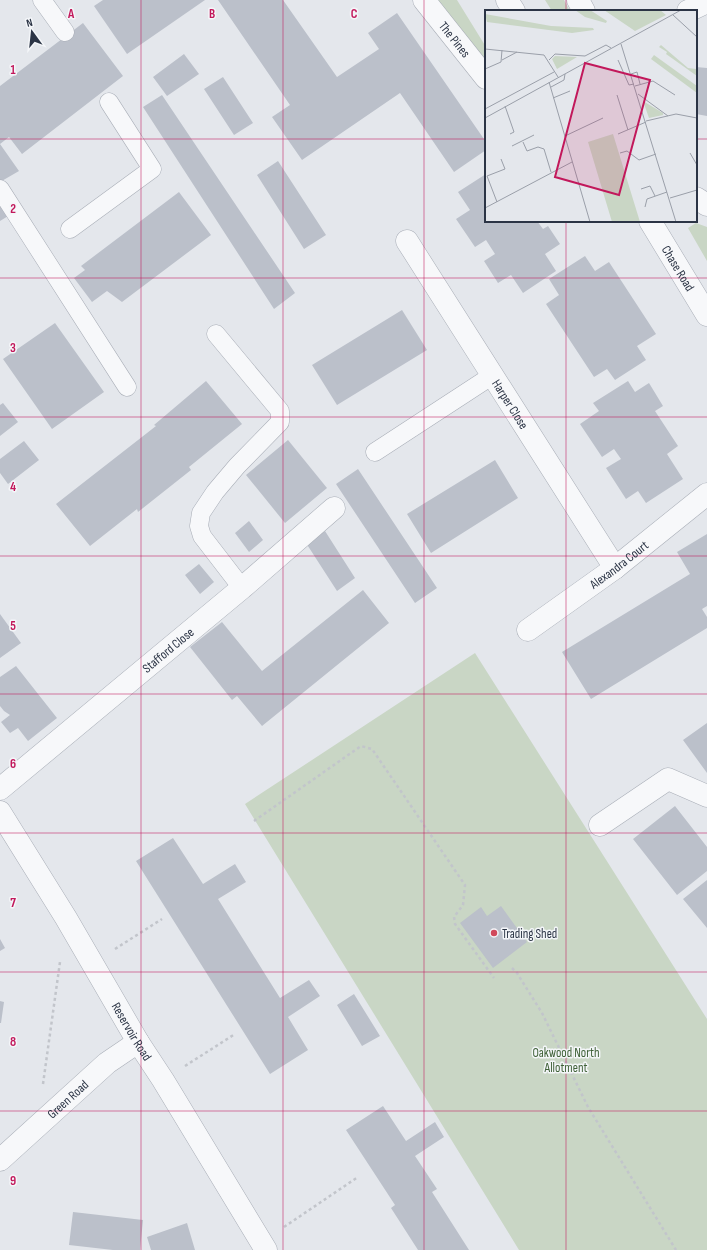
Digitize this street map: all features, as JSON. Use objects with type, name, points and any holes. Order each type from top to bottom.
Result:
[{"type":"street","name":"The Pines","points":[[424,0],[485,77]]},
{"type":"street","points":[[507,0],[513,10]]},
{"type":"street","points":[[578,0],[583,10]]},
{"type":"street","points":[[690,10],[707,2]]},
{"type":"street","points":[[697,199],[707,205]]},
{"type":"street","name":"Chase Road","points":[[651,222],[707,315]]},
{"type":"street","name":"Harper Close","points":[[407,241],[615,568]]},
{"type":"street","name":"Alexandra Court","points":[[528,630],[615,568],[707,494]]},
{"type":"street","name":"Stafford Close","points":[[0,789],[242,588],[334,508]]},
{"type":"street","points":[[600,825],[668,779],[707,796]]},
{"type":"street","name":"Reservoir Road","points":[[0,812],[66,918],[138,1042],[163,1080],[264,1246]]},
{"type":"street","name":"Green Road","points":[[0,1160],[107,1063],[138,1042]]},
{"type":"lane","points":[[42,0],[65,32]]},
{"type":"lane","points":[[70,229],[152,169],[109,102]]},
{"type":"lane","points":[[0,189],[127,387]]},
{"type":"lane","points":[[216,334],[280,411],[280,422],[237,466],[215,492],[201,513],[199,526],[202,536],[242,588]]},
{"type":"lane","points":[[375,452],[493,375]]},
{"type":"path","points":[[254,821],[361,746],[372,749],[465,885],[463,905],[454,917],[455,924],[494,978]]},
{"type":"path","points":[[38,1126],[66,918]]},
{"type":"path","points":[[92,964],[162,919]]},
{"type":"path","points":[[512,968],[517,972],[542,1013],[588,1107],[676,1250]]},
{"type":"path","points":[[163,1080],[236,1034]]},
{"type":"path","points":[[264,1246],[358,1177]]},
{"type":"green space","points":[[435,0],[457,0],[485,45],[485,66]]},
{"type":"green space","points":[[545,0],[564,0],[569,10],[551,10]]},
{"type":"green space","points":[[696,223],[707,227],[707,261],[688,228]]},
{"type":"green space","name":"Oakwood North Allotment","points":[[475,653],[707,1019],[707,1250],[519,1250],[245,804]]},
{"type":"building","points":[[103,0],[205,0],[127,54],[94,6]]},
{"type":"building","points":[[218,0],[283,0],[337,77],[379,49],[368,33],[397,13],[485,141],[485,151],[454,172],[400,93],[302,160],[272,117],[290,105]]},
{"type":"building","points":[[83,23],[123,76],[22,154],[9,137],[0,144],[0,86]]},
{"type":"building","points":[[184,54],[199,74],[167,96],[153,77]]},
{"type":"building","points":[[697,67],[707,68],[707,116],[697,114]]},
{"type":"building","points":[[223,77],[253,123],[234,135],[204,89]]},
{"type":"building","points":[[162,95],[295,293],[274,309],[143,107]]},
{"type":"building","points":[[0,144],[19,171],[0,182]]},
{"type":"building","points":[[278,161],[326,235],[304,249],[257,175]]},
{"type":"building","points":[[485,175],[485,222],[538,222],[543,229],[548,226],[560,244],[545,254],[556,271],[523,293],[511,275],[498,283],[484,261],[495,254],[486,240],[475,247],[456,219],[470,210],[458,192]]},
{"type":"building","points":[[179,192],[211,235],[122,302],[107,291],[92,302],[74,278],[85,270],[81,266]]},
{"type":"building","points":[[0,193],[13,213],[0,221]]},
{"type":"building","points":[[585,256],[595,271],[609,262],[656,334],[637,346],[646,360],[615,380],[607,369],[594,377],[546,304],[559,295],[549,279]]},
{"type":"building","points":[[402,310],[427,350],[337,405],[312,365]]},
{"type":"building","points":[[55,323],[104,392],[52,429],[3,359]]},
{"type":"building","points":[[206,381],[242,424],[189,467],[191,470],[138,512],[137,509],[90,546],[56,504],[156,426],[154,425]]},
{"type":"building","points":[[628,381],[635,392],[649,383],[663,406],[655,411],[678,446],[667,454],[683,479],[646,503],[638,491],[626,499],[606,468],[621,459],[614,449],[602,457],[580,424],[599,411],[593,403]]},
{"type":"building","points":[[3,403],[18,422],[0,436],[0,405]]},
{"type":"building","points":[[288,440],[327,488],[285,523],[246,475]]},
{"type":"building","points":[[24,441],[39,460],[8,484],[0,473],[0,459]]},
{"type":"building","points":[[495,460],[518,498],[431,553],[407,514]]},
{"type":"building","points":[[358,469],[437,588],[415,603],[336,484]]},
{"type":"building","points":[[249,521],[263,540],[249,552],[235,533]]},
{"type":"building","points":[[325,531],[355,578],[337,591],[306,543]]},
{"type":"building","points":[[707,534],[707,606],[702,609],[707,617],[707,628],[591,699],[562,652],[690,574],[677,552]]},
{"type":"building","points":[[199,564],[214,582],[200,594],[185,575]]},
{"type":"building","points":[[363,590],[389,623],[262,726],[237,696],[232,700],[190,647],[222,622],[262,671]]},
{"type":"building","points":[[0,614],[21,643],[0,658]]},
{"type":"building","points":[[16,666],[57,718],[28,741],[18,728],[10,733],[1,722],[10,715],[0,706],[0,677]]},
{"type":"building","points":[[707,723],[707,773],[683,740]]},
{"type":"building","points":[[675,806],[707,847],[707,871],[677,895],[633,839]]},
{"type":"building","points":[[173,838],[203,884],[235,864],[246,882],[218,899],[280,998],[309,980],[320,996],[288,1017],[308,1050],[270,1074],[136,861]]},
{"type":"building","points":[[707,880],[707,928],[683,899]]},
{"type":"building","name":"Trading Shed","points":[[501,906],[527,942],[493,968],[460,923],[481,907],[487,916]]},
{"type":"building","points":[[0,939],[5,948],[0,951]]},
{"type":"building","points":[[354,994],[380,1036],[362,1046],[337,1005]]},
{"type":"building","points":[[0,1001],[4,1002],[1,1023],[0,1023]]},
{"type":"building","points":[[383,1106],[406,1141],[435,1122],[444,1137],[415,1156],[437,1189],[432,1192],[469,1250],[418,1250],[391,1208],[395,1205],[346,1130]]},
{"type":"building","points":[[73,1212],[143,1220],[140,1250],[113,1250],[69,1245]]},
{"type":"building","points":[[187,1223],[195,1250],[151,1250],[147,1237]]},
{"type":"place","name":"Trading Shed","points":[[494,933]]}]
